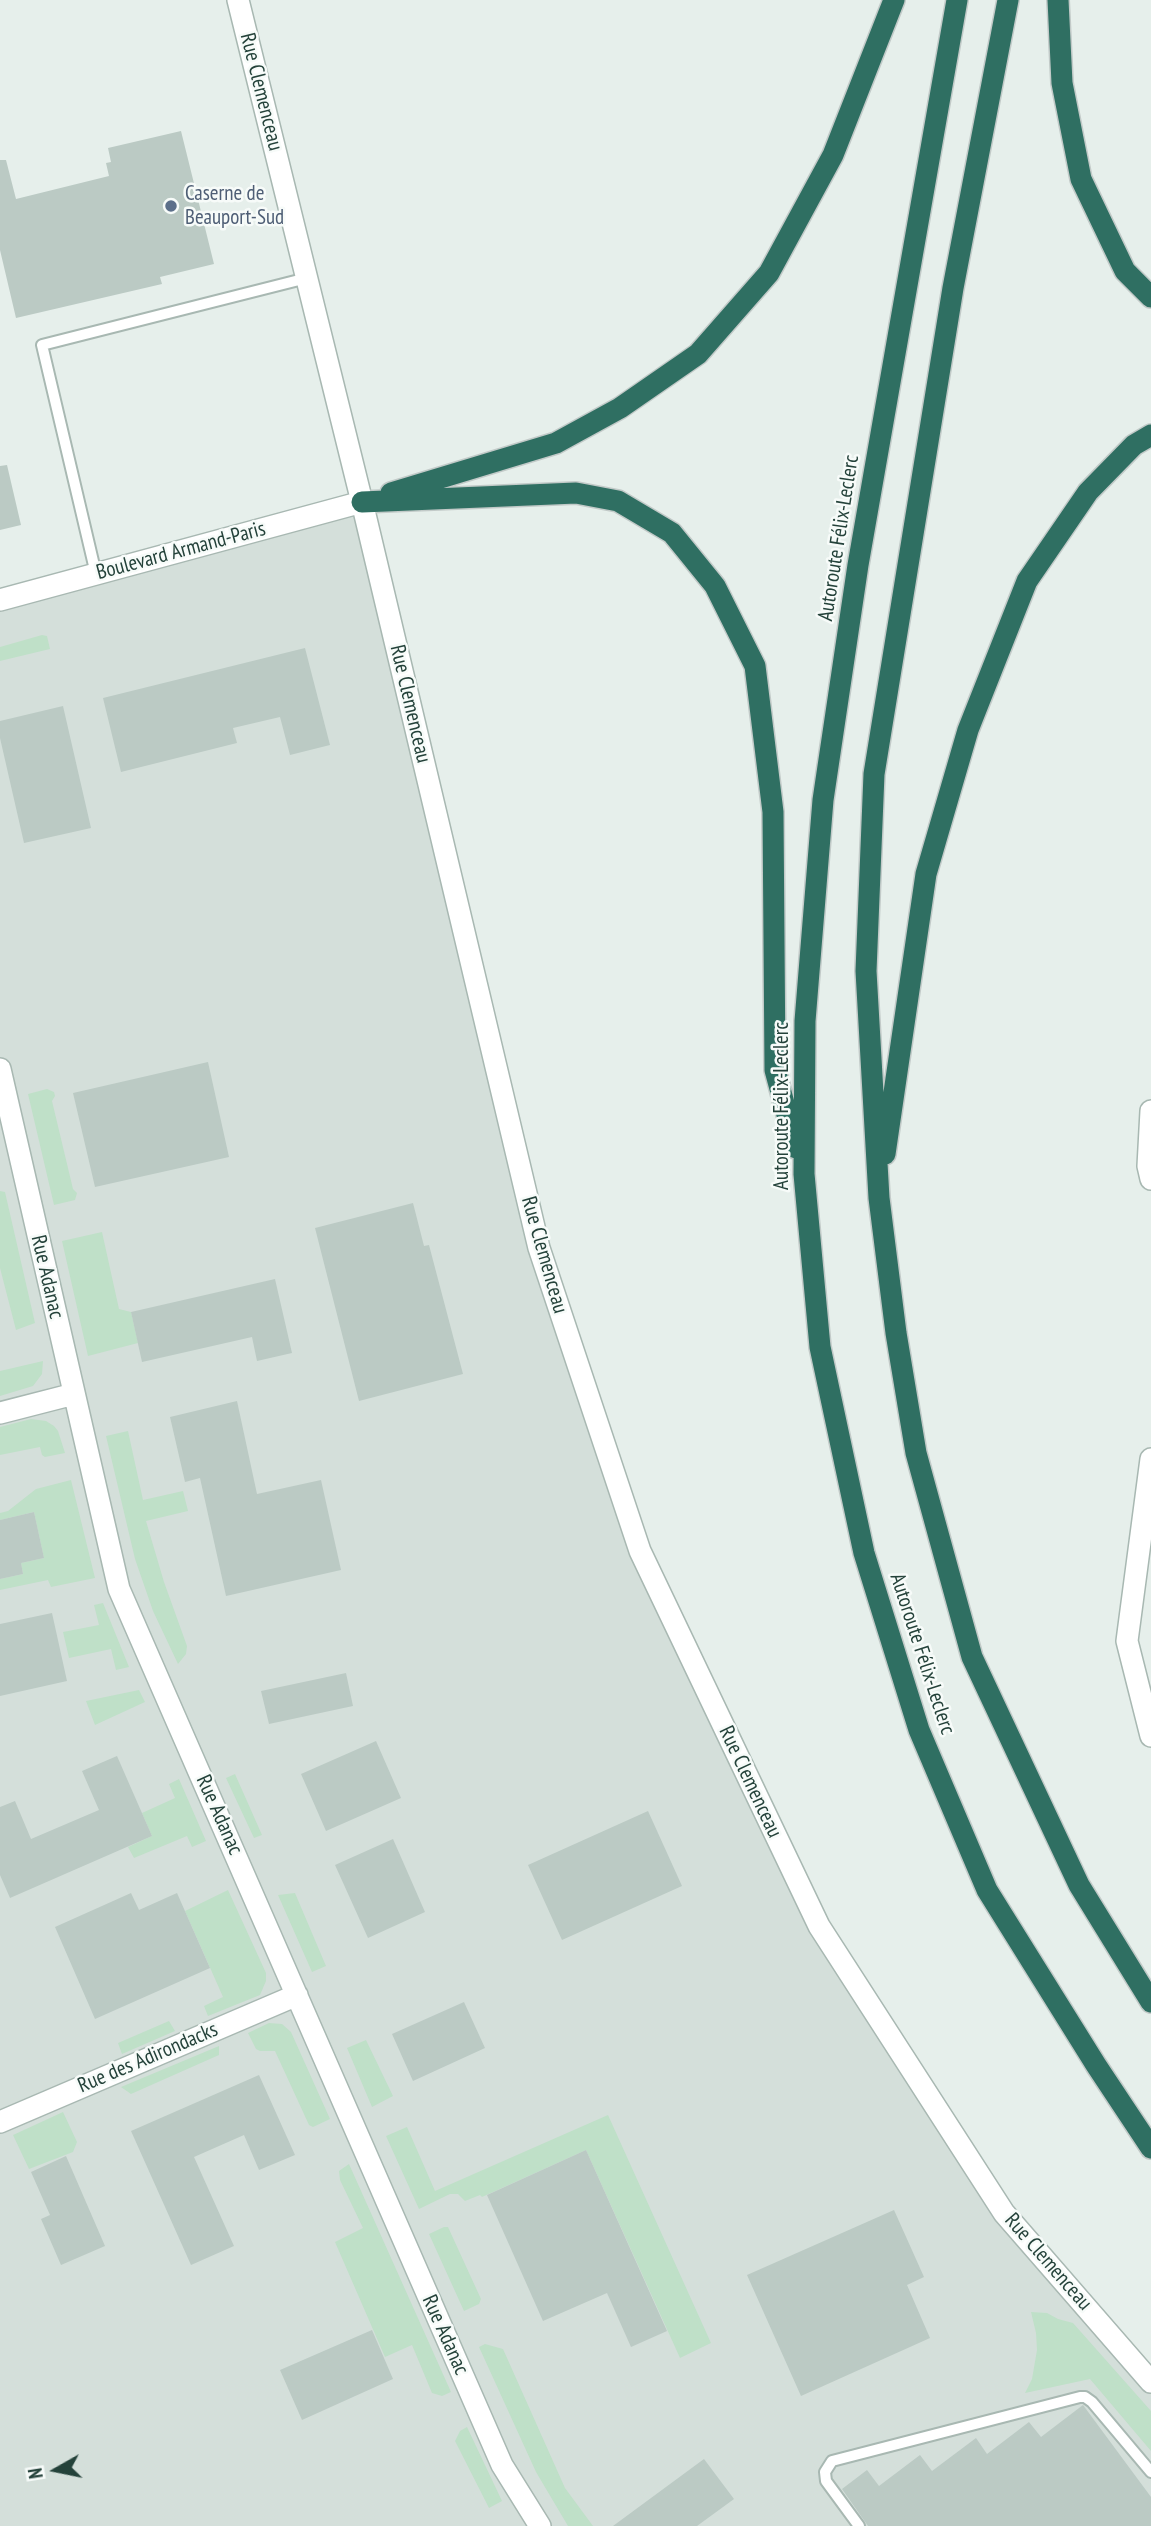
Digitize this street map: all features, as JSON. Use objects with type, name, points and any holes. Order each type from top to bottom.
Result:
[{"type":"highway","points":[[362,502],[556,443],[620,408],[698,354],[769,273],[833,155],[894,0]]},
{"type":"highway","name":"Autoroute Félix-Leclerc","points":[[957,0],[858,565],[823,800],[805,1021],[804,1174],[820,1346],[864,1553],[919,1730],[987,1890],[1151,2148]]},
{"type":"highway","points":[[1008,0],[953,289],[874,774],[866,971],[878,1198],[895,1333],[916,1453],[972,1657],[1079,1885],[1151,2002]]},
{"type":"highway","points":[[1058,0],[1062,83],[1081,180],[1125,271],[1151,297]]},
{"type":"highway","points":[[878,1198],[926,874],[968,730],[1027,581],[1088,492],[1134,445],[1151,435]]},
{"type":"highway","points":[[362,502],[576,493],[618,501],[672,533],[715,586],[755,666],[773,812],[775,1070],[804,1174]]},
{"type":"street","name":"Rue Clemenceau","points":[[238,0],[362,502],[539,1248],[640,1551],[819,1926],[1004,2213],[1151,2382]]},
{"type":"street","name":"Boulevard Armand-Paris","points":[[0,600],[362,502]]},
{"type":"street","name":"Rue Adanac","points":[[0,1069],[120,1589],[502,2465],[540,2526]]},
{"type":"street","points":[[1151,1111],[1148,1166],[1151,1179]]},
{"type":"street","points":[[0,1413],[74,1394]]},
{"type":"street","points":[[1151,1459],[1127,1641],[1151,1736]]},
{"type":"street","name":"Rue des Adirondacks","points":[[0,2122],[297,1995]]},
{"type":"lane","points":[[96,575],[42,345],[307,278]]},
{"type":"lane","points":[[859,2526],[826,2481],[825,2472],[832,2461],[1082,2396],[1092,2402],[1151,2472]]},
{"type":"shaded area","points":[[362,502],[539,1248],[640,1551],[819,1926],[1004,2213],[1151,2382],[1151,2526],[0,2526],[0,600]]},
{"type":"green space","points":[[42,635],[47,636],[50,649],[0,661],[0,647]]},
{"type":"green space","points":[[47,1089],[54,1092],[52,1101],[73,1189],[77,1193],[75,1200],[54,1205],[28,1094]]},
{"type":"green space","points":[[0,1191],[5,1192],[35,1323],[16,1330],[0,1268]]},
{"type":"green space","points":[[102,1232],[119,1309],[131,1312],[138,1343],[88,1356],[62,1241]]},
{"type":"green space","points":[[43,1361],[42,1374],[33,1386],[0,1396],[0,1371]]},
{"type":"green space","points":[[31,1419],[46,1421],[54,1426],[65,1453],[45,1457],[40,1447],[0,1455],[0,1427]]},
{"type":"green space","points":[[128,1431],[143,1500],[183,1491],[188,1511],[146,1521],[187,1646],[186,1654],[178,1664],[153,1611],[135,1559],[106,1436]]},
{"type":"green space","points":[[71,1480],[95,1578],[51,1587],[48,1580],[0,1590],[0,1579],[23,1574],[21,1563],[44,1558],[34,1512],[0,1520],[0,1513],[8,1511],[36,1489]]},
{"type":"green space","points":[[103,1603],[129,1667],[116,1670],[111,1649],[69,1658],[63,1632],[99,1625],[94,1605]]},
{"type":"green space","points":[[139,1690],[145,1702],[95,1725],[86,1701]]},
{"type":"green space","points":[[235,1774],[262,1835],[254,1838],[226,1778]]},
{"type":"green space","points":[[179,1779],[206,1841],[192,1847],[187,1836],[134,1858],[128,1847],[152,1836],[142,1813],[175,1798],[169,1784]]},
{"type":"green space","points":[[228,1890],[266,1973],[266,1981],[260,1995],[208,2016],[204,2006],[223,1997],[185,1911]]},
{"type":"green space","points":[[295,1893],[326,1966],[312,1972],[278,1895]]},
{"type":"green space","points":[[169,2021],[175,2031],[122,2054],[118,2043]]},
{"type":"green space","points":[[269,2023],[282,2024],[291,2032],[330,2119],[313,2127],[309,2125],[275,2051],[256,2049],[248,2033]]},
{"type":"green space","points":[[366,2040],[393,2096],[372,2107],[347,2048]]},
{"type":"green space","points":[[219,2046],[219,2055],[131,2094],[121,2087]]},
{"type":"green space","points":[[63,2112],[77,2142],[73,2152],[29,2169],[13,2135]]},
{"type":"green space","points":[[608,2115],[711,2343],[680,2358],[586,2150],[482,2197],[480,2195],[465,2201],[458,2194],[450,2194],[419,2209],[386,2136],[407,2127],[435,2191]]},
{"type":"green space","points":[[349,2164],[451,2392],[442,2396],[432,2393],[412,2345],[385,2357],[335,2242],[363,2228],[340,2180],[339,2171]]},
{"type":"green space","points":[[448,2227],[481,2299],[479,2304],[464,2311],[429,2234]]},
{"type":"green space","points":[[1031,2312],[1047,2313],[1073,2323],[1151,2411],[1151,2451],[1090,2379],[1025,2393],[1032,2379],[1037,2350]]},
{"type":"green space","points":[[485,2344],[503,2349],[565,2488],[593,2526],[568,2526],[536,2472],[479,2347]]},
{"type":"green space","points":[[467,2427],[502,2501],[489,2508],[455,2441],[460,2431]]},
{"type":"building","points":[[181,131],[214,264],[160,277],[162,284],[16,318],[0,250],[0,160],[6,160],[16,199],[109,176],[106,163],[111,162],[108,148]]},
{"type":"building","points":[[7,465],[21,525],[0,530],[0,466]]},
{"type":"building","points":[[305,648],[330,745],[290,755],[280,717],[233,728],[237,743],[121,772],[103,698]]},
{"type":"building","points":[[63,706],[91,828],[24,843],[0,738],[0,721]]},
{"type":"building","points":[[208,1062],[229,1157],[95,1187],[73,1093]]},
{"type":"building","points":[[413,1203],[424,1246],[429,1245],[463,1374],[359,1401],[315,1228]]},
{"type":"building","points":[[275,1279],[292,1353],[257,1361],[252,1337],[142,1362],[131,1312]]},
{"type":"building","points":[[237,1401],[257,1494],[321,1480],[341,1570],[226,1596],[200,1478],[185,1482],[170,1417]]},
{"type":"building","points":[[34,1512],[44,1558],[21,1563],[23,1574],[0,1579],[0,1520]]},
{"type":"building","points":[[52,1613],[67,1681],[0,1696],[0,1624]]},
{"type":"building","points":[[346,1673],[353,1706],[269,1724],[261,1691]]},
{"type":"building","points":[[376,1741],[401,1798],[326,1831],[301,1774]]},
{"type":"building","points":[[117,1756],[152,1836],[10,1898],[0,1875],[0,1807],[15,1801],[31,1839],[99,1810],[82,1771]]},
{"type":"building","points":[[648,1811],[682,1886],[562,1940],[528,1865]]},
{"type":"building","points":[[393,1839],[425,1912],[368,1938],[335,1865]]},
{"type":"building","points":[[131,1893],[139,1910],[177,1893],[210,1968],[95,2019],[55,1927]]},
{"type":"building","points":[[464,2002],[485,2048],[413,2081],[392,2034]]},
{"type":"building","points":[[259,2075],[295,2155],[259,2170],[244,2135],[194,2157],[234,2246],[191,2265],[131,2131]]},
{"type":"building","points":[[586,2150],[667,2331],[631,2347],[607,2293],[543,2321],[487,2195]]},
{"type":"building","points":[[66,2156],[105,2246],[61,2265],[41,2219],[50,2215],[31,2172]]},
{"type":"building","points":[[894,2210],[924,2277],[907,2285],[930,2338],[801,2396],[747,2275]]},
{"type":"building","points":[[372,2330],[393,2379],[302,2420],[280,2370]]},
{"type":"building","points":[[1083,2405],[1151,2497],[1151,2526],[868,2526],[842,2489],[867,2470],[879,2486],[920,2455],[932,2471],[976,2438],[987,2454],[1029,2422],[1041,2437]]},
{"type":"building","points":[[704,2459],[734,2499],[697,2526],[613,2526]]},
{"type":"place","name":"Caserne de Beauport-Sud","points":[[171,206]]}]
